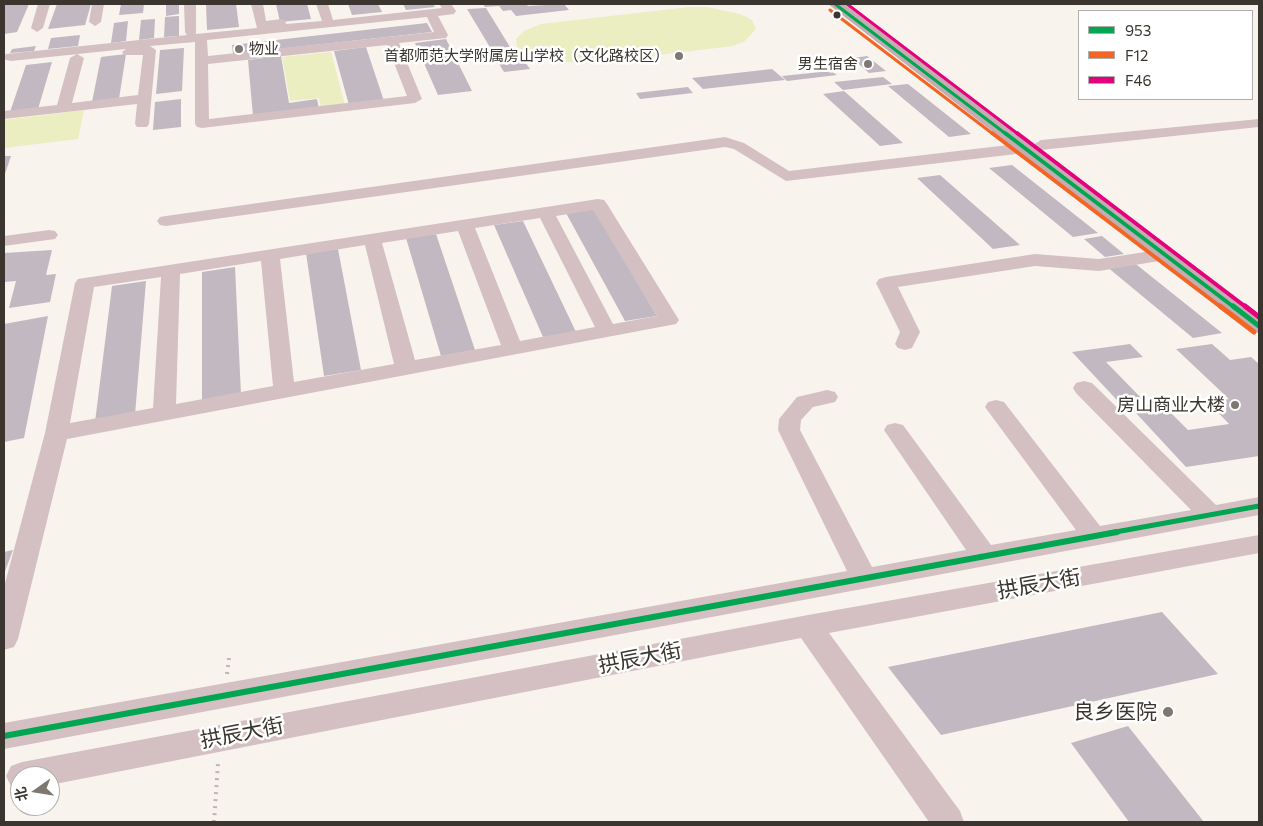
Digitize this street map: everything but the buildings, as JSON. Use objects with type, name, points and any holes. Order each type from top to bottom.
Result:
[{"type":"main road","points":[[835,4],[1033,147],[1259,306]]},
{"type":"main road","points":[[852,4],[1165,254],[1259,326]]},
{"type":"street","points":[[37,28],[44,4]]},
{"type":"street","points":[[94,22],[98,4]]},
{"type":"street","points":[[190,4],[202,61],[202,124],[415,98],[391,40]]},
{"type":"street","points":[[257,4],[261,25],[402,11],[398,4]]},
{"type":"street","points":[[322,4],[327,19]]},
{"type":"street","points":[[7,61],[196,34],[450,11],[445,4]]},
{"type":"street","points":[[202,61],[442,35],[431,13]]},
{"type":"street","points":[[7,61],[77,58],[150,50],[142,124]]},
{"type":"street","points":[[63,109],[77,58]]},
{"type":"street","points":[[4,116],[144,99]]},
{"type":"street","points":[[166,221],[724,142],[738,146],[786,176],[1259,123]]},
{"type":"street","points":[[4,639],[57,433],[85,283],[598,204],[669,320],[57,433]]},
{"type":"street","points":[[544,212],[607,331]]},
{"type":"street","points":[[464,225],[513,348]]},
{"type":"street","points":[[4,241],[49,235]]},
{"type":"street","points":[[372,239],[406,368]]},
{"type":"street","points":[[906,344],[910,332],[886,283],[1035,260],[1099,265],[1165,254]]},
{"type":"street","points":[[270,255],[284,391]]},
{"type":"street","points":[[164,414],[171,270]]},
{"type":"street","points":[[1084,388],[1211,515]]},
{"type":"street","points":[[828,397],[804,402],[790,419],[789,430],[864,578]]},
{"type":"street","points":[[996,407],[1094,536]]},
{"type":"street","points":[[895,430],[984,556]]},
{"type":"street","name":"拱辰大街","points":[[4,736],[1259,506]]},
{"type":"street","name":"拱辰大街","points":[[60,768],[808,626],[1259,544]]},
{"type":"street","points":[[808,626],[948,822]]},
{"type":"path","points":[[214,822],[220,737]]},
{"type":"green space","points":[[689,7],[707,7],[740,14],[752,20],[756,29],[745,41],[733,46],[592,63],[548,61],[529,55],[517,48],[516,39],[524,31],[541,24]]},
{"type":"green space","points":[[331,52],[345,105],[321,108],[319,98],[290,101],[282,57]]},
{"type":"green space","points":[[84,110],[78,139],[4,148],[4,120]]},
{"type":"transit line","name":"953","points":[[835,4],[1259,326]]},
{"type":"transit line","name":"F46","points":[[847,4],[1259,317]]},
{"type":"transit line","name":"F12","points":[[830,10],[1254,332]]},
{"type":"transit line","name":"953","points":[[4,736],[1259,506]]},
{"type":"place","name":"物业","points":[[239,49]]},
{"type":"place","name":"首都师范大学附属房山学校（文化路校区）","points":[[679,56]]},
{"type":"place","name":"男生宿舍","points":[[868,64]]},
{"type":"place","name":"房山商业大楼","points":[[1235,405]]},
{"type":"place","name":"良乡医院","points":[[1168,712]]}]
